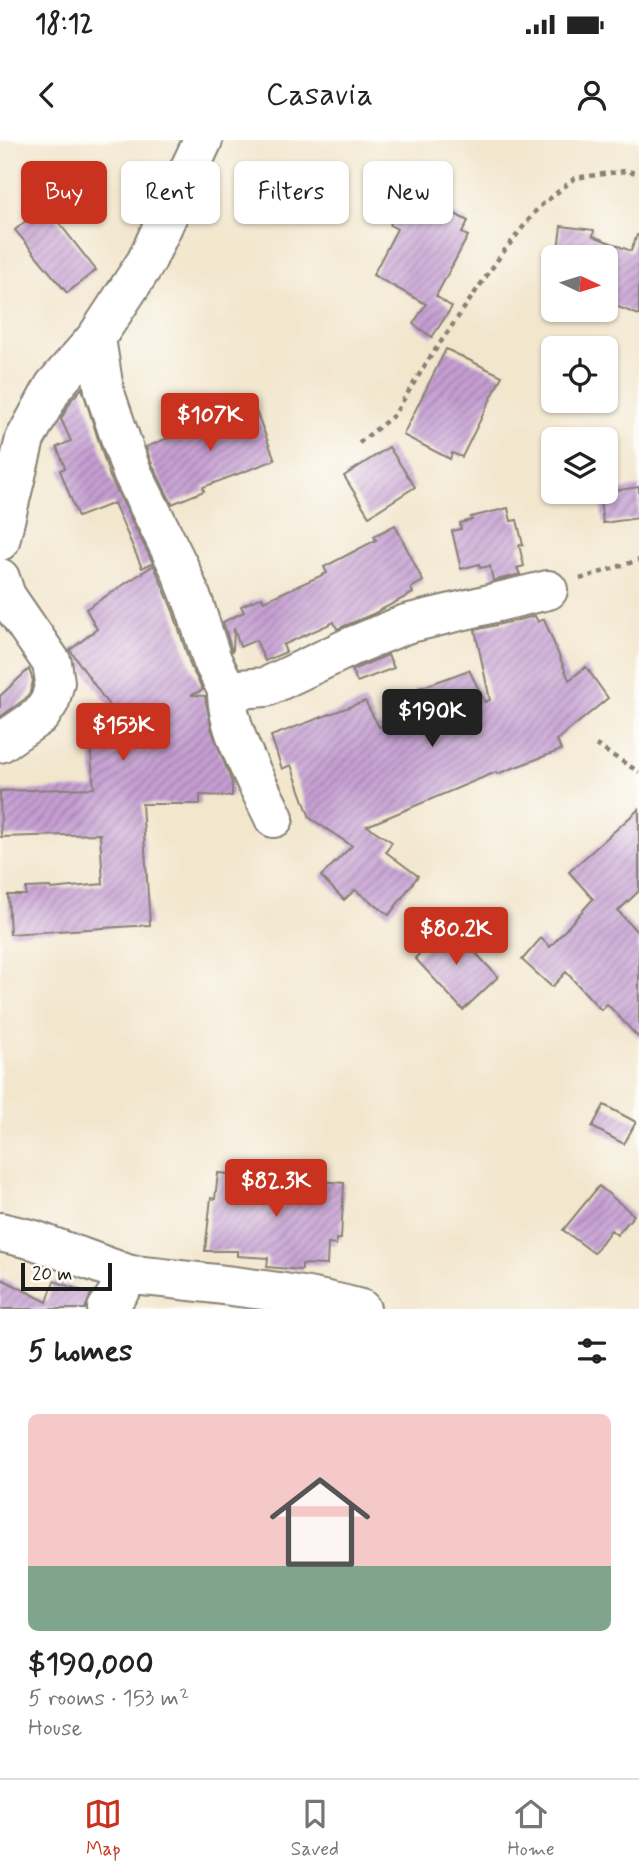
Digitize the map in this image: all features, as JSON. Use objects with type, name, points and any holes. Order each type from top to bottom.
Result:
[{"type":"street","points":[[0,541],[25,439],[54,386],[96,338],[146,261],[203,140]]},
{"type":"street","points":[[96,338],[104,390],[131,470],[194,604],[212,660],[228,690],[227,705],[233,730],[274,818]]},
{"type":"street","points":[[0,578],[6,596],[52,663],[55,682],[50,701],[41,715],[0,743]]},
{"type":"street","points":[[228,690],[266,687],[406,624],[548,590]]},
{"type":"street","points":[[0,1232],[34,1240],[130,1275],[169,1277],[264,1290],[337,1302],[361,1309]]},
{"type":"street","points":[[107,1309],[130,1275]]},
{"type":"path","points":[[359,443],[394,415],[443,338],[501,255],[538,208],[575,178],[625,171],[639,173]]},
{"type":"path","points":[[548,590],[639,560]]},
{"type":"path","points":[[596,745],[639,772]]},
{"type":"building","points":[[453,213],[468,221],[462,233],[468,236],[436,296],[452,307],[432,337],[413,324],[426,304],[373,275],[397,229],[390,225],[453,224]]},
{"type":"building","points":[[22,224],[60,224],[96,270],[67,293],[15,230]]},
{"type":"building","points":[[561,226],[594,230],[593,236],[616,245],[559,245]]},
{"type":"building","points":[[637,235],[639,235],[639,315],[618,307],[618,246],[631,251]]},
{"type":"building","points":[[446,349],[502,376],[462,457],[452,453],[450,459],[403,435]]},
{"type":"building","points":[[82,388],[110,477],[153,563],[142,568],[114,503],[78,517],[60,470],[65,468],[57,447],[71,441],[61,419],[72,399]]},
{"type":"building","points":[[253,403],[275,460],[203,487],[204,491],[172,504],[146,447]]},
{"type":"building","points":[[389,447],[415,487],[369,516],[344,476]]},
{"type":"building","points":[[639,487],[639,518],[603,523],[600,504],[618,504],[618,490]]},
{"type":"building","points":[[508,508],[511,521],[517,520],[523,545],[519,545],[524,566],[517,568],[520,574],[493,581],[490,566],[480,568],[479,564],[461,569],[452,531],[461,529],[460,523],[472,520],[471,517]]},
{"type":"building","points":[[395,525],[423,581],[411,588],[413,593],[337,629],[334,622],[283,645],[286,652],[265,661],[256,640],[240,647],[234,628],[232,651],[223,622],[244,612],[241,606],[262,597],[264,601],[327,573],[324,567],[376,540],[374,536]]},
{"type":"building","points":[[154,565],[173,611],[191,667],[203,690],[191,695],[205,696],[211,728],[232,783],[232,796],[200,795],[200,804],[142,804],[150,925],[10,934],[8,895],[26,895],[26,888],[51,889],[103,884],[100,834],[1,837],[0,791],[94,788],[89,733],[126,730],[70,650],[97,629],[86,609]]},
{"type":"building","points":[[535,616],[538,622],[544,619],[569,680],[586,667],[608,698],[557,740],[561,750],[497,774],[496,772],[367,826],[392,842],[386,852],[418,876],[389,915],[355,890],[344,900],[321,876],[352,846],[310,818],[291,765],[282,769],[271,736],[365,701],[379,727],[422,711],[414,690],[469,670],[485,702],[490,700],[475,630]]},
{"type":"building","points":[[388,655],[394,668],[357,682],[352,670]]},
{"type":"building","points":[[29,669],[33,681],[30,692],[25,699],[0,717],[0,696]]},
{"type":"building","points":[[639,809],[639,891],[618,911],[639,934],[639,1038],[607,1004],[601,1010],[566,972],[552,987],[522,960],[541,938],[550,947],[593,899],[569,872]]},
{"type":"building","points":[[450,925],[498,977],[463,1010],[415,958]]},
{"type":"building","points":[[604,1105],[636,1122],[624,1144],[592,1127]]},
{"type":"building","points":[[218,1173],[344,1183],[341,1239],[336,1239],[336,1245],[328,1244],[327,1265],[302,1264],[302,1270],[267,1267],[268,1258],[237,1256],[237,1251],[205,1251],[211,1198],[215,1199]]},
{"type":"building","points":[[599,1186],[634,1215],[617,1235],[611,1230],[594,1253],[563,1230]]},
{"type":"building","points":[[0,1278],[47,1302],[54,1281],[91,1294],[85,1309],[0,1309]]}]
